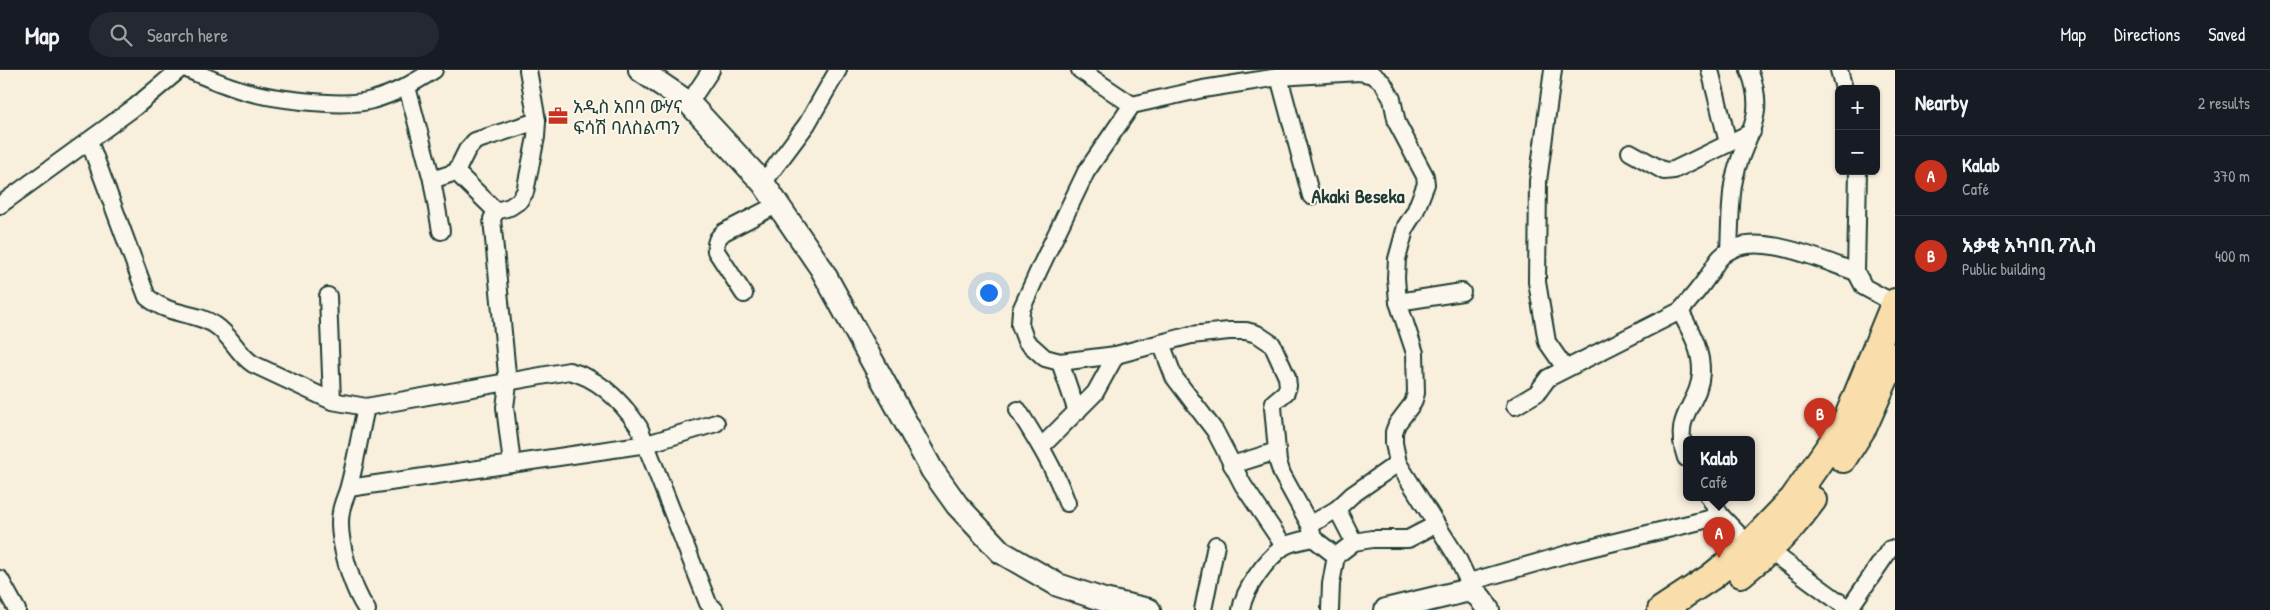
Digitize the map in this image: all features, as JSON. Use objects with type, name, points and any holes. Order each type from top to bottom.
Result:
[{"type":"main road","points":[[640,70],[689,103],[763,182],[821,268],[932,470],[957,505],[1001,552],[1058,585],[1104,600],[1150,610]]},
{"type":"main road","points":[[1692,610],[1760,548],[1845,424],[1895,302]]},
{"type":"main road","points":[[1662,610],[1711,577],[1788,532],[1846,455],[1864,426],[1895,356]]},
{"type":"main road","points":[[1386,610],[1465,591],[1471,587],[1488,610]]},
{"type":"street","points":[[0,205],[89,141],[179,70]]},
{"type":"street","points":[[189,70],[233,88],[265,95],[345,103],[371,101],[407,87],[434,70]]},
{"type":"street","points":[[512,464],[505,407],[508,384],[492,219],[496,211],[510,207],[519,201],[525,192],[536,137],[537,121],[528,70]]},
{"type":"street","points":[[689,103],[711,70]]},
{"type":"street","points":[[763,182],[807,124],[838,70]]},
{"type":"street","points":[[1080,70],[1132,106]]},
{"type":"street","points":[[1553,70],[1538,181],[1537,282],[1547,342],[1565,368]]},
{"type":"street","points":[[1710,70],[1728,143]]},
{"type":"street","points":[[1729,251],[1733,185],[1738,165],[1756,118],[1756,99],[1749,70]]},
{"type":"street","points":[[1839,70],[1843,85]]},
{"type":"street","points":[[1336,556],[1311,531],[1282,474],[1277,452],[1273,407],[1274,402],[1286,392],[1288,386],[1287,377],[1272,344],[1257,334],[1246,331],[1191,336],[1116,355],[1060,362],[1045,358],[1026,341],[1020,325],[1022,310],[1086,172],[1132,106],[1203,90],[1279,77],[1359,72],[1373,75],[1383,83],[1392,99],[1398,123],[1425,176],[1426,184],[1400,244],[1396,278],[1398,302],[1415,353],[1416,394],[1413,403],[1397,424],[1394,432],[1398,464],[1456,557],[1471,587],[1578,550],[1721,516]]},
{"type":"street","points":[[1279,77],[1311,196]]},
{"type":"street","points":[[407,87],[432,180],[441,231]]},
{"type":"street","points":[[432,180],[456,172],[466,150],[475,141],[537,121]]},
{"type":"street","points":[[1630,152],[1664,171],[1674,170],[1752,132]]},
{"type":"street","points":[[89,141],[147,297],[166,310],[213,323],[223,330],[244,358],[253,364],[332,401],[366,407],[508,384],[570,371],[583,374],[623,405],[639,428],[647,444],[707,608]]},
{"type":"street","points":[[456,172],[496,211]]},
{"type":"street","points":[[1858,175],[1856,272],[1864,288],[1895,302]]},
{"type":"street","points":[[744,294],[716,251],[715,243],[724,232],[778,204]]},
{"type":"street","points":[[1515,406],[1538,393],[1548,378],[1565,368],[1664,321],[1680,311],[1695,295],[1721,257],[1729,251],[1756,245],[1782,246],[1856,272]]},
{"type":"street","points":[[1398,302],[1462,292]]},
{"type":"street","points":[[328,296],[332,401]]},
{"type":"street","points":[[1680,311],[1696,340],[1701,372],[1699,386],[1685,414],[1681,430],[1683,441]]},
{"type":"street","points":[[1161,343],[1174,377],[1215,431],[1243,485],[1284,546]]},
{"type":"street","points":[[1041,447],[1095,393],[1116,355]]},
{"type":"street","points":[[1060,362],[1077,412]]},
{"type":"street","points":[[366,407],[349,488],[341,512],[341,531],[348,566],[357,595],[367,610]]},
{"type":"street","points":[[1018,410],[1060,483],[1067,503]]},
{"type":"street","points":[[349,488],[647,444],[716,423]]},
{"type":"street","points":[[1232,465],[1277,452]]},
{"type":"street","points":[[1241,610],[1242,601],[1250,585],[1284,546],[1311,531],[1352,494],[1398,464]]},
{"type":"street","points":[[1712,501],[1721,516],[1760,548],[1850,610],[1890,549]]},
{"type":"street","points":[[1337,509],[1354,542]]},
{"type":"street","points":[[1330,610],[1331,584],[1336,556],[1354,542],[1372,539],[1408,539],[1435,525]]},
{"type":"street","points":[[1203,610],[1216,545]]},
{"type":"street","points":[[0,579],[17,610]]},
{"type":"place","name":"አዲስ አበባ ውሃና ፍሳሽ ባለስልጣን","points":[[558,116]]},
{"type":"place","name":"አቃቂ አካባቢ ፖሊስ","points":[[1820,439]]},
{"type":"place","name":"Kalab","points":[[1719,558]]},
{"type":"district","name":"Akaki Beseka","points":[[1358,195]]}]
